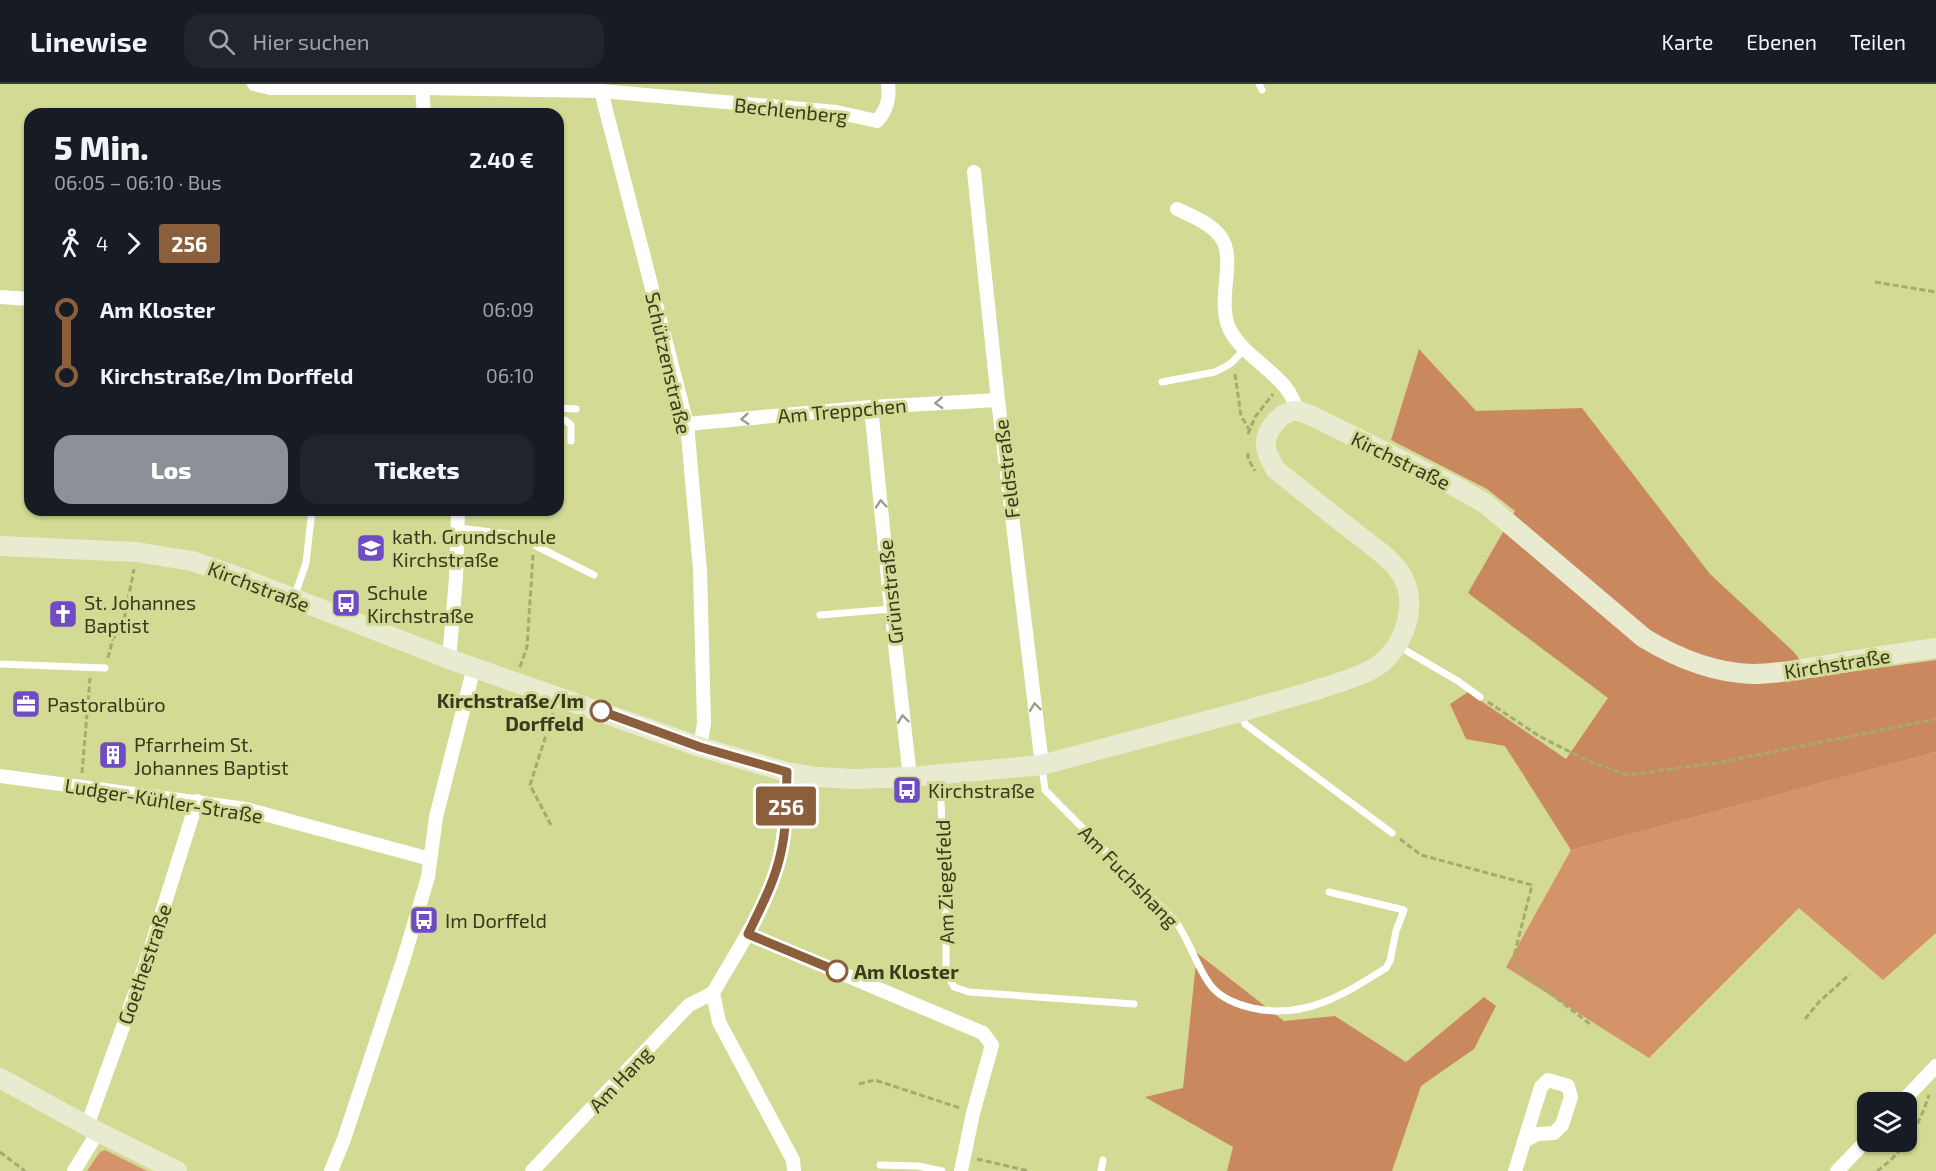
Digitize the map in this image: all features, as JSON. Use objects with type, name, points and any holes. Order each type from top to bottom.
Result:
[{"type":"street","name":"Bechlenberg","points":[[254,84],[270,88],[485,86],[601,91],[836,112],[877,121],[888,105],[888,84]]},
{"type":"street","points":[[422,88],[424,108]]},
{"type":"street","name":"Schützenstraße","points":[[601,91],[687,424],[700,570],[704,723],[700,747]]},
{"type":"street","name":"Feldstraße","points":[[974,172],[998,400],[1042,765]]},
{"type":"street","points":[[1177,209],[1207,224],[1221,236],[1228,253],[1223,302],[1229,329],[1244,350],[1288,390],[1295,400],[1296,411]]},
{"type":"street","points":[[0,297],[24,299]]},
{"type":"street","name":"Am Treppchen","points":[[687,424],[871,407],[998,400]]},
{"type":"street","name":"Grünstraße","points":[[871,407],[910,777]]},
{"type":"street","name":"Kirchstraße","points":[[0,546],[137,552],[192,561],[474,668],[700,747],[787,772],[854,779],[940,775],[1042,765],[1240,712],[1352,678],[1375,667],[1396,645],[1406,624],[1410,600],[1408,589],[1400,573],[1383,554],[1275,469],[1266,449],[1266,435],[1273,424],[1296,411],[1310,415],[1485,504],[1644,638],[1666,652],[1693,662],[1723,670],[1752,674],[1771,673],[1936,648]]},
{"type":"street","points":[[449,659],[458,516]]},
{"type":"street","points":[[331,1171],[344,1139],[403,962],[428,877],[436,817],[474,668]]},
{"type":"street","points":[[787,772],[785,824],[781,851],[773,879],[748,934],[712,993],[719,1022],[794,1160],[794,1171]]},
{"type":"street","name":"Ludger-Kühler-Straße","points":[[0,776],[246,809],[430,859]]},
{"type":"street","name":"Goethestraße","points":[[74,1171],[92,1129],[197,801]]},
{"type":"street","points":[[748,934],[983,1033],[992,1045],[961,1171]]},
{"type":"street","name":"Am Hang","points":[[532,1171],[689,1005],[712,993]]},
{"type":"street","points":[[1911,1092],[1933,1069]]},
{"type":"street","points":[[0,1078],[92,1129],[177,1171]]},
{"type":"street","points":[[1515,1171],[1524,1141],[1541,1087],[1548,1080],[1568,1086],[1571,1097],[1562,1125],[1554,1133],[1537,1134],[1524,1141]]},
{"type":"street","points":[[1837,1171],[1857,1150]]},
{"type":"lane","points":[[1162,382],[1215,372],[1230,364],[1244,350]]},
{"type":"lane","points":[[564,408],[576,409]]},
{"type":"lane","points":[[564,420],[571,425],[571,441]]},
{"type":"lane","points":[[294,599],[306,563],[311,516]]},
{"type":"lane","points":[[458,528],[524,536],[594,575]]},
{"type":"lane","points":[[820,615],[891,609]]},
{"type":"lane","points":[[1396,645],[1458,681],[1480,697]]},
{"type":"lane","points":[[0,664],[105,668]]},
{"type":"lane","points":[[1240,712],[1245,724],[1392,833]]},
{"type":"lane","name":"Am Fuchshang","points":[[1042,765],[1045,789],[1176,922],[1186,936],[1211,987],[1233,1002],[1269,1012],[1294,1011],[1337,997],[1386,968],[1404,910],[1329,892]]},
{"type":"lane","name":"Am Ziegelfeld","points":[[940,775],[946,973],[954,987],[969,992],[1134,1004]]},
{"type":"lane","points":[[1101,1171],[1103,1160]]},
{"type":"lane","points":[[880,1165],[918,1166],[942,1171]]},
{"type":"path","points":[[1875,282],[1936,292]]},
{"type":"path","points":[[1230,364],[1236,375],[1241,416],[1249,429]]},
{"type":"path","points":[[514,682],[527,647],[535,544]]},
{"type":"path","points":[[105,668],[113,638],[122,630],[137,552]]},
{"type":"path","points":[[81,787],[91,667]]},
{"type":"path","points":[[551,825],[530,785],[558,697]]},
{"type":"path","points":[[1480,697],[1539,736],[1586,760],[1627,775],[1717,763],[1936,719]]},
{"type":"path","points":[[1392,833],[1420,855],[1532,885],[1512,964],[1590,1024]]},
{"type":"path","points":[[1805,1019],[1819,1002],[1851,974]]},
{"type":"path","points":[[1877,1171],[1908,1143],[1931,1089],[1933,1069]]},
{"type":"path","points":[[859,1084],[875,1080],[974,1113]]},
{"type":"path","points":[[0,1152],[25,1171]]},
{"type":"path","points":[[963,1156],[1029,1171]]},
{"type":"shaded area","points":[[1419,349],[1476,411],[1582,408],[1710,574],[1794,652],[1813,677],[1936,660],[1936,752],[1571,850],[1505,746],[1466,739],[1450,704],[1468,692],[1566,759],[1608,698],[1468,593],[1515,511],[1487,489],[1391,440]]},
{"type":"shaded area","points":[[1936,752],[1936,933],[1883,980],[1799,908],[1649,1058],[1506,967],[1571,850]]},
{"type":"shaded area","points":[[1197,953],[1284,1021],[1335,1016],[1406,1062],[1484,997],[1496,1006],[1474,1049],[1421,1086],[1392,1171],[1227,1171],[1233,1147],[1145,1097],[1183,1088]]},
{"type":"shaded area","points":[[105,1150],[147,1171],[87,1171],[100,1152]]},
{"type":"bus line","name":"256","points":[[601,711],[739,760],[787,772],[785,824],[781,851],[762,907],[748,934],[837,971]]},
{"type":"place","name":"kath. Grundschule Kirchstraße","points":[[371,548]]},
{"type":"place","name":"Schule Kirchstraße","points":[[346,603]]},
{"type":"place","name":"St. Johannes Baptist","points":[[63,614]]},
{"type":"place","name":"Pastoralbüro","points":[[26,704]]},
{"type":"place","name":"Kirchstraße/Im Dorffeld","points":[[601,711]]},
{"type":"place","name":"Pfarrheim St. Johannes Baptist","points":[[113,755]]},
{"type":"place","name":"Kirchstraße","points":[[907,790]]},
{"type":"place","name":"Im Dorffeld","points":[[424,920]]},
{"type":"place","name":"Am Kloster","points":[[837,971]]}]
